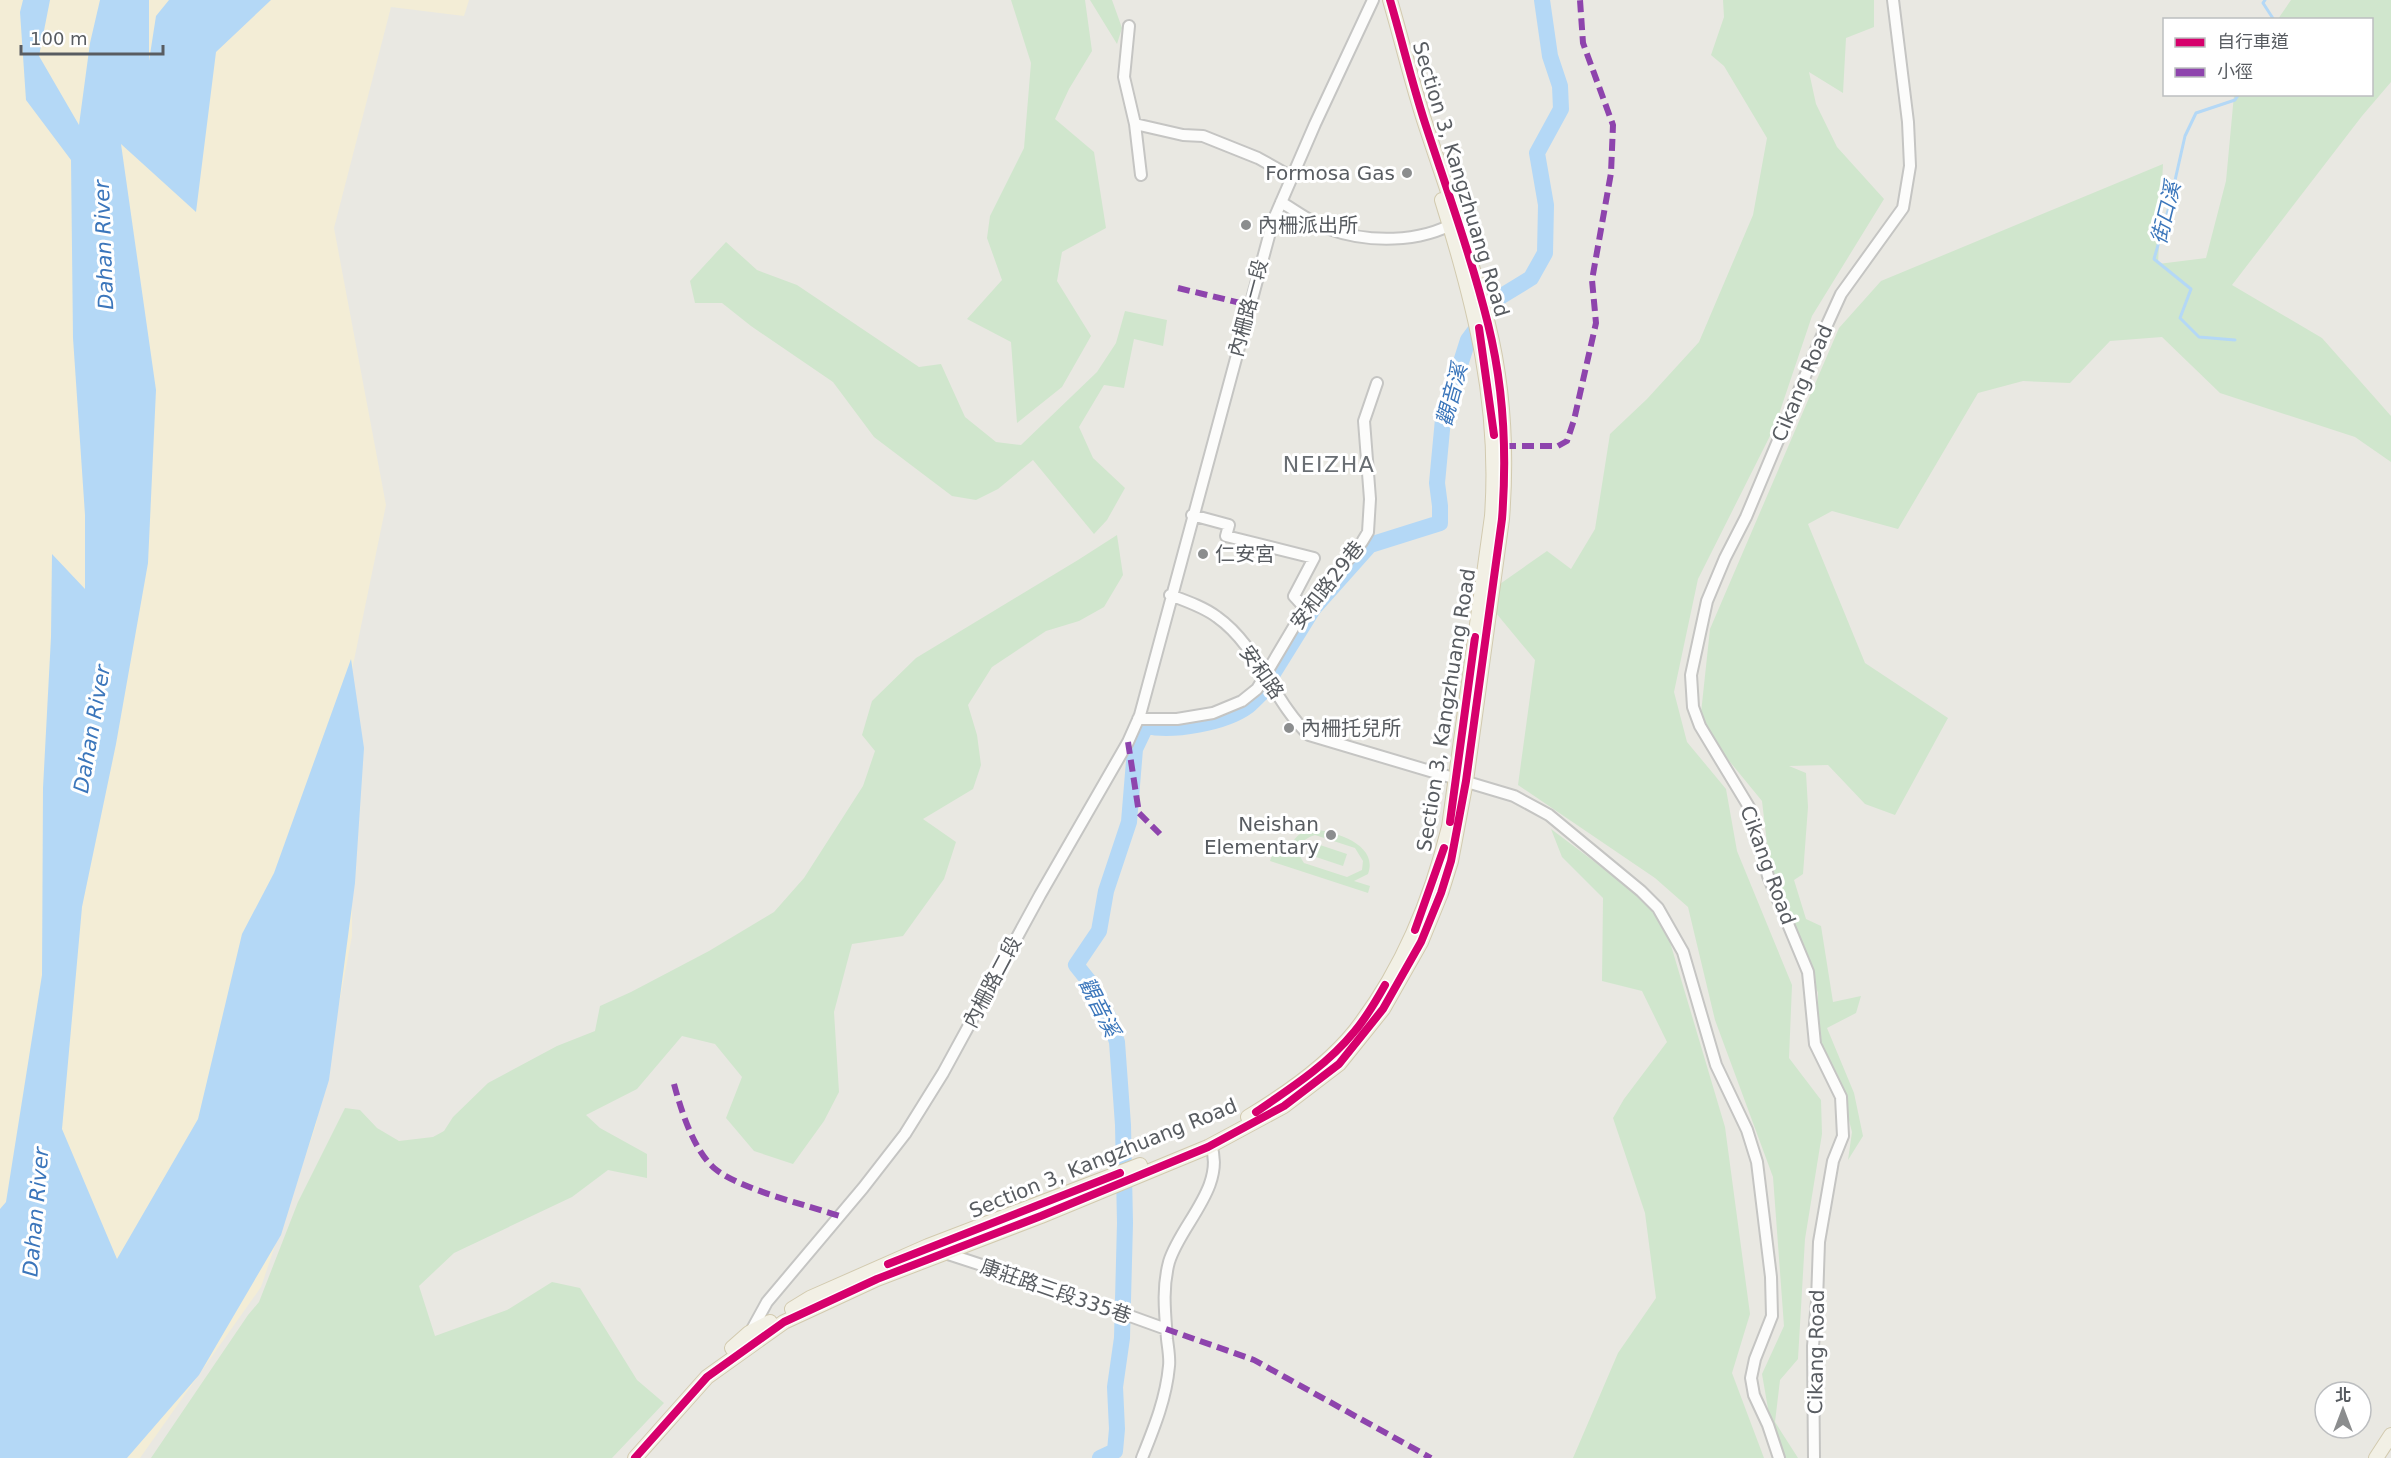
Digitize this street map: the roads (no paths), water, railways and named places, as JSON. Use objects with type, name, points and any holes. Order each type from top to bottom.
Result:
[{"type":"main road","name":"Section 3, Kangzhuang Road","points":[[1382,0],[1417,125],[1454,224]]},
{"type":"main road","name":"Section 3, Kangzhuang Road","points":[[635,1458],[707,1377],[784,1322],[877,1279],[1211,1145],[1275,1111],[1339,1064],[1383,1009],[1421,942],[1441,893],[1458,830],[1461,780],[1496,473],[1485,338],[1390,0]]},
{"type":"main road","name":"Section 3, Kangzhuang Road","points":[[623,1458],[693,1380],[749,1333],[810,1298],[892,1262],[1209,1136],[1249,1117],[1308,1076],[1354,1032],[1399,963],[1413,935],[1441,859],[1461,780]]},
{"type":"main road","points":[[2376,1458],[2391,1435]]},
{"type":"street","name":"內柵路一段","points":[[1170,595],[1273,221],[1374,0]]},
{"type":"street","name":"Cikang Road","points":[[1814,1458],[1813,1346],[1819,1242],[1833,1161],[1843,1136],[1841,1097],[1815,1044],[1808,972],[1768,876],[1749,807],[1700,726],[1694,707],[1691,675],[1707,601],[1746,517],[1821,338],[1841,294],[1903,208],[1910,166],[1908,122],[1893,0]]},
{"type":"street","points":[[1129,26],[1124,77],[1136,124],[1141,175]]},
{"type":"street","points":[[1136,124],[1183,135],[1203,135],[1292,177]]},
{"type":"street","points":[[1281,202],[1329,229],[1375,238],[1419,236],[1454,224]]},
{"type":"street","name":"安和路29巷","points":[[1138,719],[1177,719],[1213,713],[1242,701],[1257,689],[1305,608],[1352,556],[1368,532],[1370,500],[1364,422],[1377,383]]},
{"type":"street","points":[[1192,515],[1229,525],[1226,536],[1314,558],[1294,596],[1305,608]]},
{"type":"street","name":"安和路","points":[[1170,595],[1217,616],[1231,629],[1298,724],[1309,735],[1514,796],[1549,815],[1641,891],[1658,908],[1683,952],[1716,1065],[1730,1090],[1747,1130],[1757,1162],[1772,1277],[1772,1316],[1755,1359],[1751,1378],[1754,1395],[1768,1425],[1779,1458]]},
{"type":"street","name":"內柵路二段","points":[[749,1333],[767,1302],[863,1188],[905,1134],[943,1073],[1040,895],[1128,742],[1138,719],[1170,595]]},
{"type":"street","points":[[1142,1458],[1161,1410],[1170,1365],[1164,1293],[1170,1261],[1206,1192],[1214,1171],[1214,1153],[1211,1145]]},
{"type":"street","name":"康莊路三段335巷","points":[[945,1253],[1047,1286],[1166,1329]]},
{"type":"water","name":"Dahan River","points":[[23,0],[50,0],[39,56],[79,125],[90,43],[100,0],[149,0],[149,61],[156,16],[169,0],[271,0],[216,52],[196,212],[121,144],[156,390],[148,563],[116,744],[82,907],[62,1129],[117,1259],[198,1119],[242,934],[274,873],[351,659],[364,748],[355,883],[329,1080],[281,1235],[199,1375],[127,1458],[0,1458],[0,1209],[6,1202],[42,975],[43,788],[51,637],[52,554],[85,589],[85,515],[73,338],[71,160],[26,100],[20,12]]},
{"type":"waterway","name":"觀音溪","points":[[1272,675],[1313,609],[1370,545],[1440,523],[1437,483],[1443,419],[1468,340],[1500,297],[1531,278],[1545,253],[1546,205],[1537,153],[1561,109],[1560,86],[1550,56],[1542,0]]},
{"type":"waterway","name":"街口溪","points":[[2265,0],[2263,3],[2273,18]]},
{"type":"waterway","name":"街口溪","points":[[2235,340],[2199,337],[2180,318],[2191,289],[2154,259],[2169,207],[2185,136],[2196,113],[2235,100],[2238,96]]},
{"type":"waterway","name":"觀音溪","points":[[1100,1458],[1115,1451],[1117,1429],[1115,1387],[1122,1338],[1125,1223],[1123,1125],[1117,1042],[1109,1018],[1092,985],[1076,965],[1099,931],[1106,891],[1129,822],[1135,749],[1146,726],[1184,727],[1213,721],[1238,712],[1265,690]]},
{"type":"place","name":"Formosa Gas","points":[[1407,173]]},
{"type":"place","name":"內柵派出所","points":[[1246,225]]},
{"type":"place","name":"仁安宮","points":[[1203,554]]},
{"type":"place","name":"內柵托兒所","points":[[1289,728]]},
{"type":"place","name":"Neishan Elementary","points":[[1331,835]]},
{"type":"district","name":"NEIZHA","points":[[1329,464]]}]
